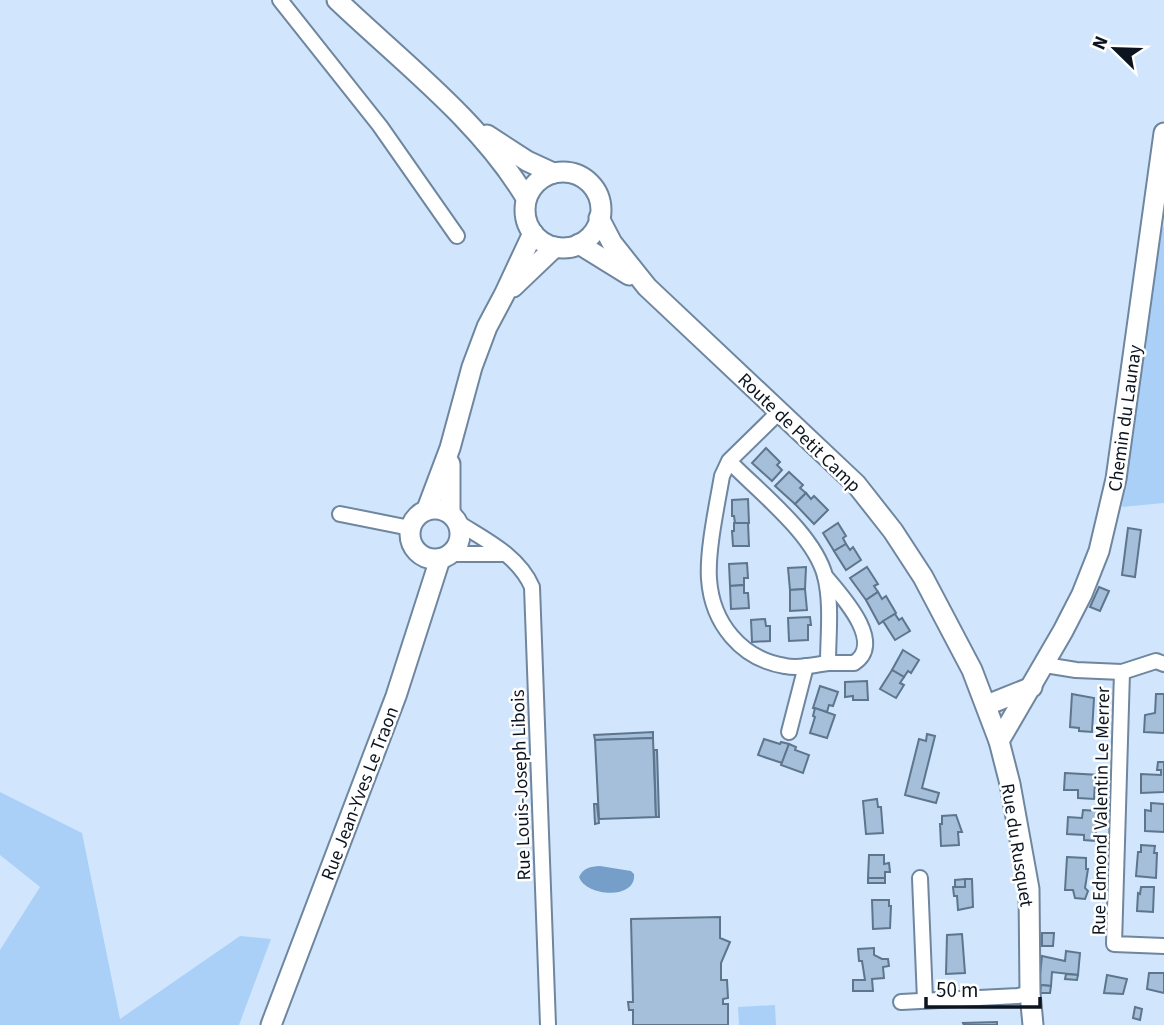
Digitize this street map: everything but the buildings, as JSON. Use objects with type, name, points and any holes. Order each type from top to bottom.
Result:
[{"type":"main road","points":[[337,0],[471,125],[501,161],[526,198],[527,222],[541,241],[562,248],[579,244],[595,230],[600,202],[595,190],[577,175],[553,173],[534,185],[526,198]]},
{"type":"main road","points":[[471,125],[527,161],[553,173]]},
{"type":"main road","name":"Chemin du Launay","points":[[999,741],[1045,664],[1082,594],[1099,551],[1116,479],[1164,132]]},
{"type":"main road","name":"Route de Petit Camp","points":[[599,218],[611,243],[647,287],[856,484],[893,531],[923,577],[972,670]]},
{"type":"main road","points":[[427,509],[450,449],[472,367],[487,327],[505,295],[533,233]]},
{"type":"main road","name":"Route de Petit Camp","points":[[579,244],[647,287]]},
{"type":"main road","points":[[505,295],[555,247]]},
{"type":"main road","points":[[450,449],[454,518],[460,529],[458,543],[445,556],[428,559],[418,553],[411,544],[410,528],[418,515],[427,509],[435,508],[454,518]]},
{"type":"main road","points":[[417,631],[420,574],[418,553]]},
{"type":"main road","name":"Rue Jean-Yves Le Traon","points":[[271,1025],[391,708],[445,556]]},
{"type":"main road","name":"Rue du Rusquet","points":[[972,670],[999,741],[1010,784],[1029,889],[1033,1025]]},
{"type":"main road","points":[[986,705],[1032,687]]},
{"type":"street","points":[[280,0],[380,126],[457,236]]},
{"type":"street","points":[[729,461],[807,539],[825,576],[844,598],[865,634],[866,653],[854,663],[783,666],[767,661],[734,642],[722,625],[709,579],[722,476],[729,461],[780,411]]},
{"type":"street","points":[[340,514],[410,528]]},
{"type":"street","name":"Rue Louis-Joseph Libois","points":[[454,518],[505,554],[526,574],[532,587],[548,1025]]},
{"type":"street","points":[[445,556],[505,554]]},
{"type":"street","points":[[825,576],[828,663]]},
{"type":"street","points":[[1045,664],[1076,670],[1122,672],[1156,660],[1164,664]]},
{"type":"street","points":[[789,732],[806,666]]},
{"type":"street","name":"Rue Edmond Valentin Le Merrer","points":[[1122,672],[1114,944],[1164,946]]},
{"type":"street","points":[[920,878],[925,1000]]},
{"type":"street","points":[[901,1002],[1030,993]]},
{"type":"shaded area","points":[[1164,225],[1164,503],[1122,507],[1139,375],[1146,349],[1149,301],[1158,239]]},
{"type":"shaded area","points":[[0,792],[82,833],[120,1019],[240,936],[271,939],[239,1025],[0,1025],[0,950],[40,887],[0,855]]},
{"type":"shaded area","points":[[600,866],[631,871],[634,874],[633,882],[620,892],[610,893],[591,889],[583,884],[579,877],[585,869]]},
{"type":"shaded area","points":[[775,1005],[776,1025],[739,1025],[738,1007]]}]
